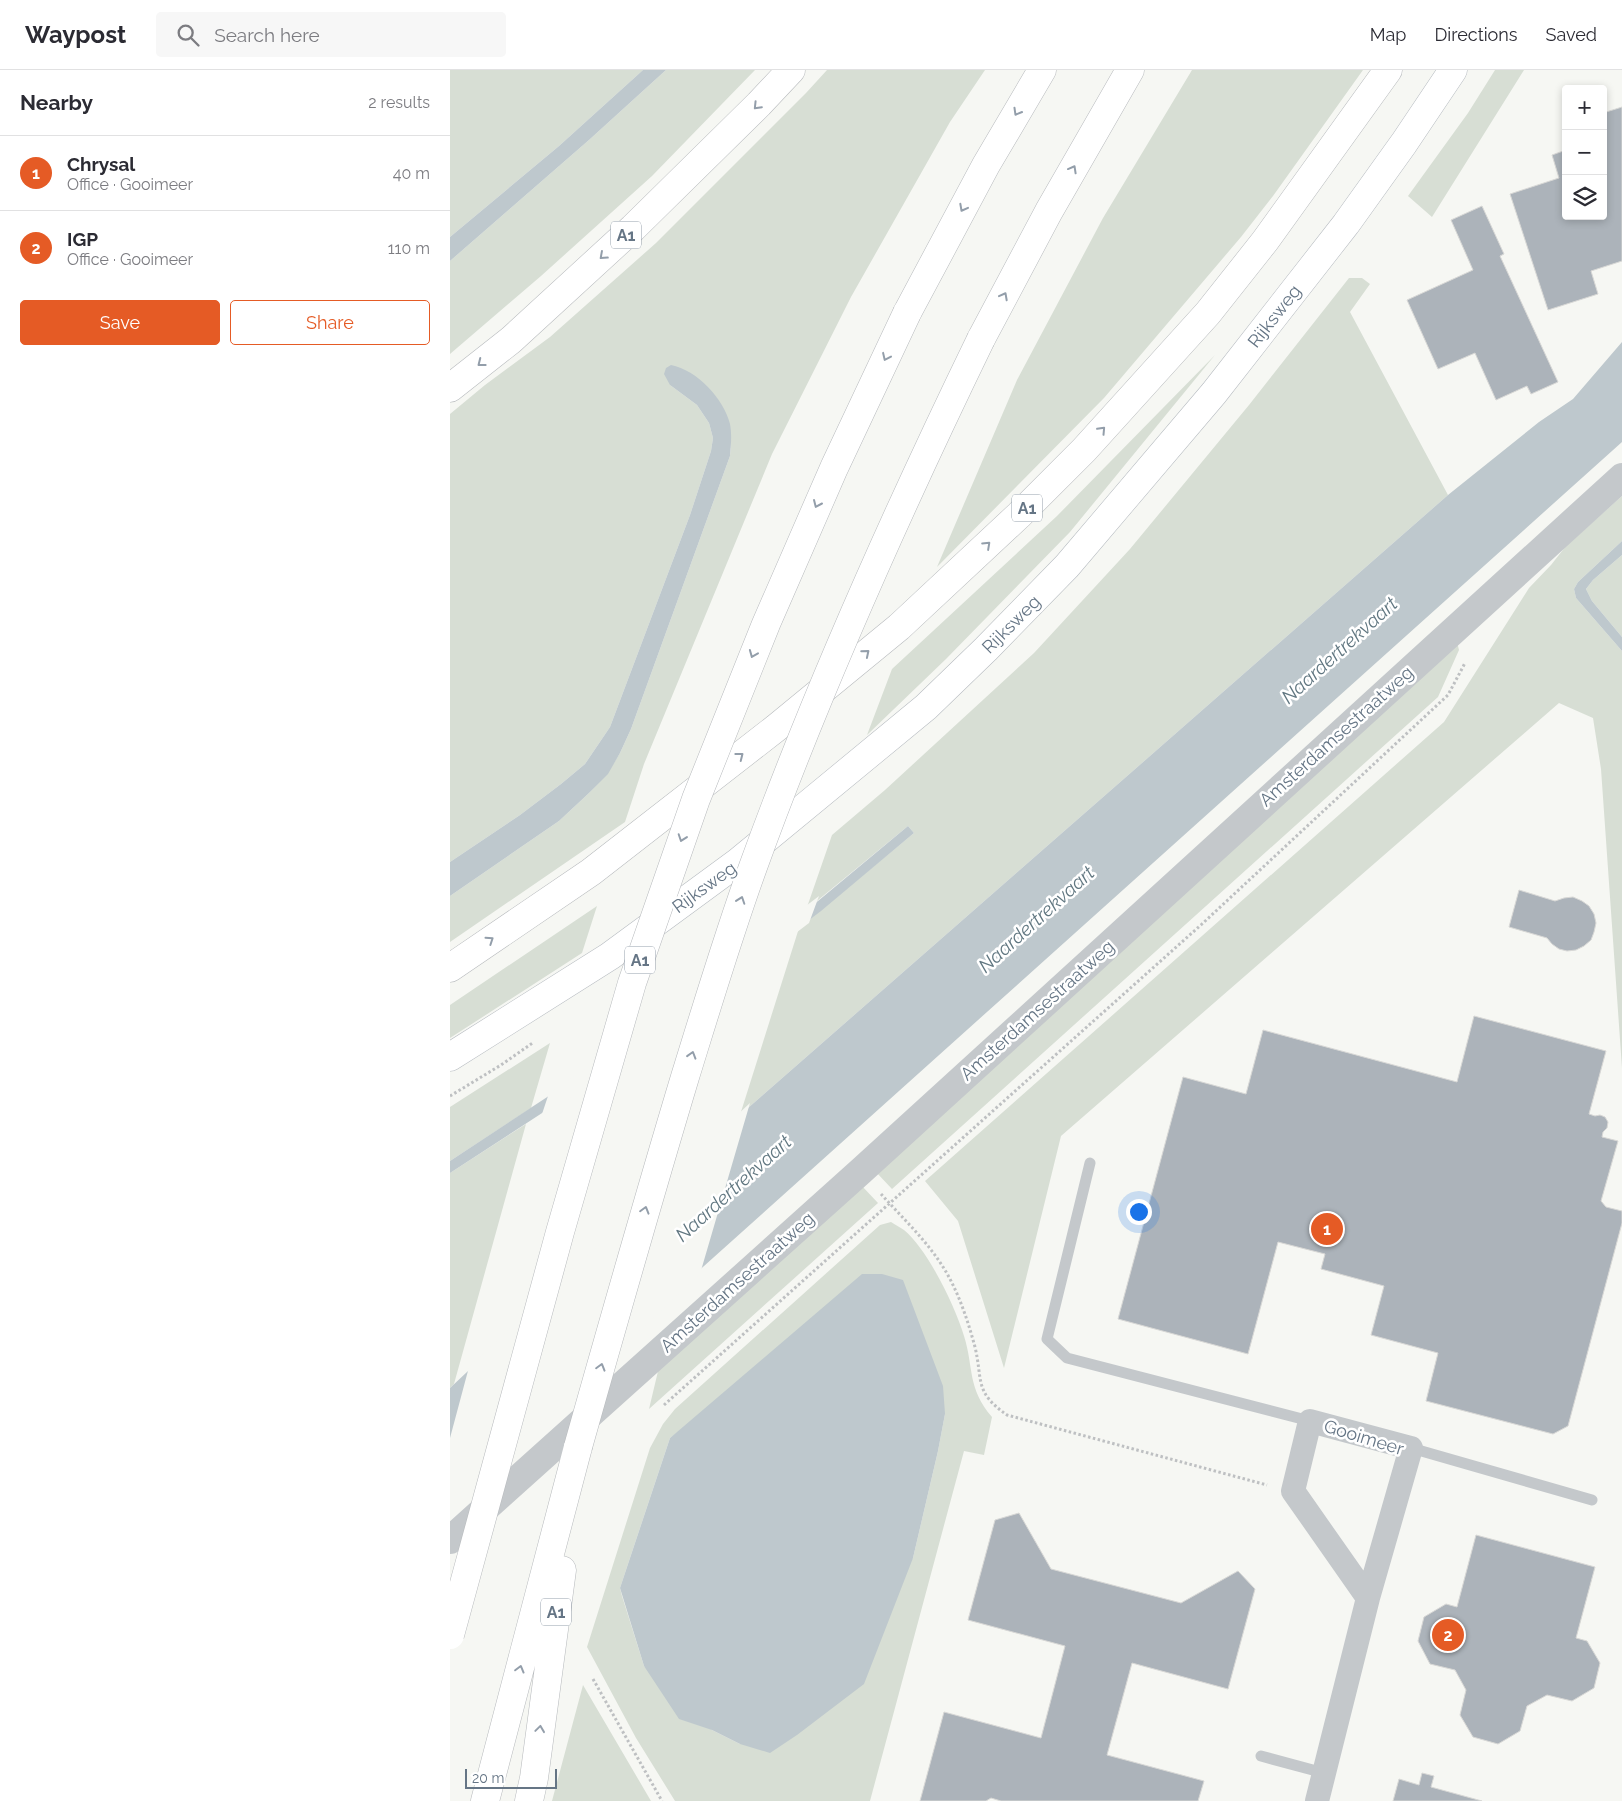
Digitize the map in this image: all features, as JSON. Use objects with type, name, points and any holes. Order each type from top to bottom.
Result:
[{"type":"main road","name":"A1","points":[[450,388],[511,340],[633,228],[759,104],[790,70]]},
{"type":"main road","name":"A1","points":[[450,1635],[560,1232],[632,983],[696,799],[766,624],[830,477],[907,313],[986,165],[1042,70]]},
{"type":"main road","name":"A1","points":[[485,1801],[578,1447],[658,1165],[722,956],[794,755],[878,558],[928,448],[981,339],[1071,171],[1130,70]]},
{"type":"main road","name":"A1","points":[[450,968],[591,872],[760,740],[899,626],[1019,515],[1097,435],[1208,313],[1265,241],[1388,70]]},
{"type":"main road","name":"Rijksweg","points":[[450,1057],[610,956],[738,862],[926,707],[986,649],[1067,566],[1214,393],[1346,224],[1404,144],[1453,70]]},
{"type":"main road","name":"A1","points":[[531,1789],[578,1447]]},
{"type":"street","name":"Amsterdamsestraatweg","points":[[450,1540],[853,1177],[1622,477]]},
{"type":"street","name":"Gooimeer","points":[[1317,1801],[1368,1598],[1412,1448],[1310,1420],[1293,1492],[1368,1598]]},
{"type":"lane","points":[[1090,1163],[1047,1338],[1067,1358],[1310,1420]]},
{"type":"lane","points":[[1412,1448],[1592,1500]]},
{"type":"lane","points":[[1261,1756],[1324,1773]]},
{"type":"path","points":[[664,1405],[1202,924],[1448,695],[1468,656]]},
{"type":"path","points":[[593,1680],[662,1801]]},
{"type":"shaded area","points":[[450,70],[643,70],[559,146],[450,237]]},
{"type":"shaded area","points":[[666,70],[755,70],[652,176],[541,276],[450,354],[450,261]]},
{"type":"shaded area","points":[[827,70],[985,70],[950,122],[851,297],[772,454],[644,764],[625,822],[450,942],[450,896],[559,821],[607,774],[620,753],[631,729],[730,456],[731,440],[724,411],[716,397],[670,385],[697,405],[709,423],[713,438],[711,451],[690,515],[610,727],[585,764],[520,815],[450,862],[450,414],[485,385],[550,337],[656,243]]},
{"type":"shaded area","points":[[1192,70],[1363,70],[1273,196],[1241,237],[1104,398],[937,567],[1017,380],[1103,218]]},
{"type":"shaded area","points":[[1495,70],[1524,70],[1432,217],[1408,196],[1468,113]]},
{"type":"shaded area","points":[[1349,278],[1362,278],[1370,284],[1350,312],[1448,495],[740,1115],[799,928],[914,833],[908,826],[806,910],[832,835],[885,790],[1034,653],[1130,549],[1249,405]]},
{"type":"shaded area","points":[[1215,355],[1070,532],[946,659],[867,735],[892,669],[1057,516]]},
{"type":"shaded area","points":[[1622,496],[1622,541],[1578,582],[1574,589],[1576,598],[1622,651],[1622,1068],[1601,769],[1593,718],[1559,703],[1061,1136],[1004,1368],[958,1221],[925,1181],[1444,722],[1529,588],[1566,546]]},
{"type":"shaded area","points":[[1622,555],[1622,637],[1592,601],[1586,589],[1593,580]]},
{"type":"shaded area","points":[[1457,642],[1459,650],[1438,697],[892,1189],[876,1172]]},
{"type":"shaded area","points":[[597,906],[582,953],[450,1038],[450,1005]]},
{"type":"shaded area","points":[[550,1043],[531,1108],[450,1161],[450,1107]]},
{"type":"shaded area","points":[[526,1124],[454,1384],[450,1388],[450,1173]]},
{"type":"shaded area","points":[[861,1185],[878,1203],[649,1409],[659,1367]]},
{"type":"shaded area","points":[[891,1222],[904,1230],[922,1251],[940,1279],[964,1336],[972,1378],[978,1397],[992,1417],[984,1455],[964,1451],[870,1801],[675,1801],[636,1738],[587,1647],[650,1448],[663,1424],[675,1409],[880,1225]],"holes":[[[945,1414],[913,1558],[740,1744],[712,1730],[644,1666],[620,1588],[670,1438],[687,1425]]]},
{"type":"shaded area","points":[[583,1685],[651,1801],[552,1801]]},
{"type":"water","points":[[643,70],[666,70],[450,261],[450,237],[559,146]]},
{"type":"water","name":"Naardertrekvaart","points":[[1622,342],[1622,442],[450,1494],[450,1388],[740,1115],[1448,495],[1539,422],[1573,399]]},
{"type":"water","points":[[671,365],[681,368],[700,379],[722,405],[730,424],[730,456],[631,729],[608,774],[559,821],[450,896],[450,862],[520,815],[585,764],[610,727],[690,515],[711,451],[713,438],[709,423],[697,405],[670,385],[664,374],[666,368]]},
{"type":"water","points":[[1622,541],[1622,555],[1593,580],[1586,589],[1592,601],[1622,637],[1622,651],[1576,598],[1574,589],[1578,582]]},
{"type":"water","points":[[908,826],[914,833],[821,911],[628,1057],[450,1173],[450,1161],[634,1040],[818,901]]},
{"type":"water","points":[[862,1274],[882,1274],[903,1280],[943,1386],[945,1414],[938,1451],[913,1558],[864,1684],[770,1753],[740,1744],[712,1730],[679,1719],[644,1666],[620,1588],[670,1438]]},
{"type":"pier","points":[[819,896],[809,923],[630,1059],[541,1117],[549,1093],[633,1038]]},
{"type":"pier","points":[[750,1103],[700,1274],[552,1413],[450,1497],[450,1438],[469,1367]]},
{"type":"building","points":[[1622,107],[1622,261],[1591,271],[1598,294],[1548,310],[1510,194],[1559,178],[1552,155],[1562,151],[1562,220],[1607,220],[1607,112]]},
{"type":"building","points":[[1482,206],[1504,254],[1500,256],[1558,382],[1531,394],[1527,386],[1496,400],[1475,353],[1438,369],[1407,300],[1473,270],[1451,220]]},
{"type":"building","points":[[1519,890],[1555,901],[1573,897],[1582,901],[1589,906],[1594,914],[1596,923],[1591,940],[1576,950],[1567,951],[1559,949],[1547,938],[1509,927]]},
{"type":"building","points":[[1474,1016],[1606,1051],[1589,1114],[1605,1117],[1608,1122],[1602,1137],[1618,1141],[1601,1201],[1606,1207],[1622,1211],[1622,1223],[1568,1426],[1553,1434],[1426,1401],[1438,1353],[1371,1335],[1384,1286],[1321,1269],[1325,1254],[1278,1242],[1248,1354],[1118,1319],[1183,1077],[1246,1094],[1263,1030],[1457,1082]]},
{"type":"building","points":[[1019,1513],[1051,1569],[1181,1603],[1238,1571],[1255,1589],[1228,1689],[1132,1663],[1107,1755],[1204,1781],[1198,1801],[1001,1801],[991,1798],[986,1801],[920,1801],[944,1712],[1041,1738],[1065,1646],[968,1620],[995,1520]]},
{"type":"building","points":[[1476,1535],[1595,1567],[1576,1638],[1587,1641],[1600,1663],[1594,1688],[1572,1701],[1547,1695],[1527,1706],[1520,1731],[1498,1744],[1473,1737],[1460,1715],[1466,1690],[1455,1670],[1430,1664],[1418,1641],[1424,1617],[1446,1604],[1457,1607]]},
{"type":"building","points":[[1422,1773],[1434,1776],[1431,1787],[1482,1801],[1393,1801],[1399,1779],[1419,1785]]},
{"type":"place","name":"Chrysal","points":[[1327,1229]]},
{"type":"place","name":"IGP","points":[[1448,1635]]}]
